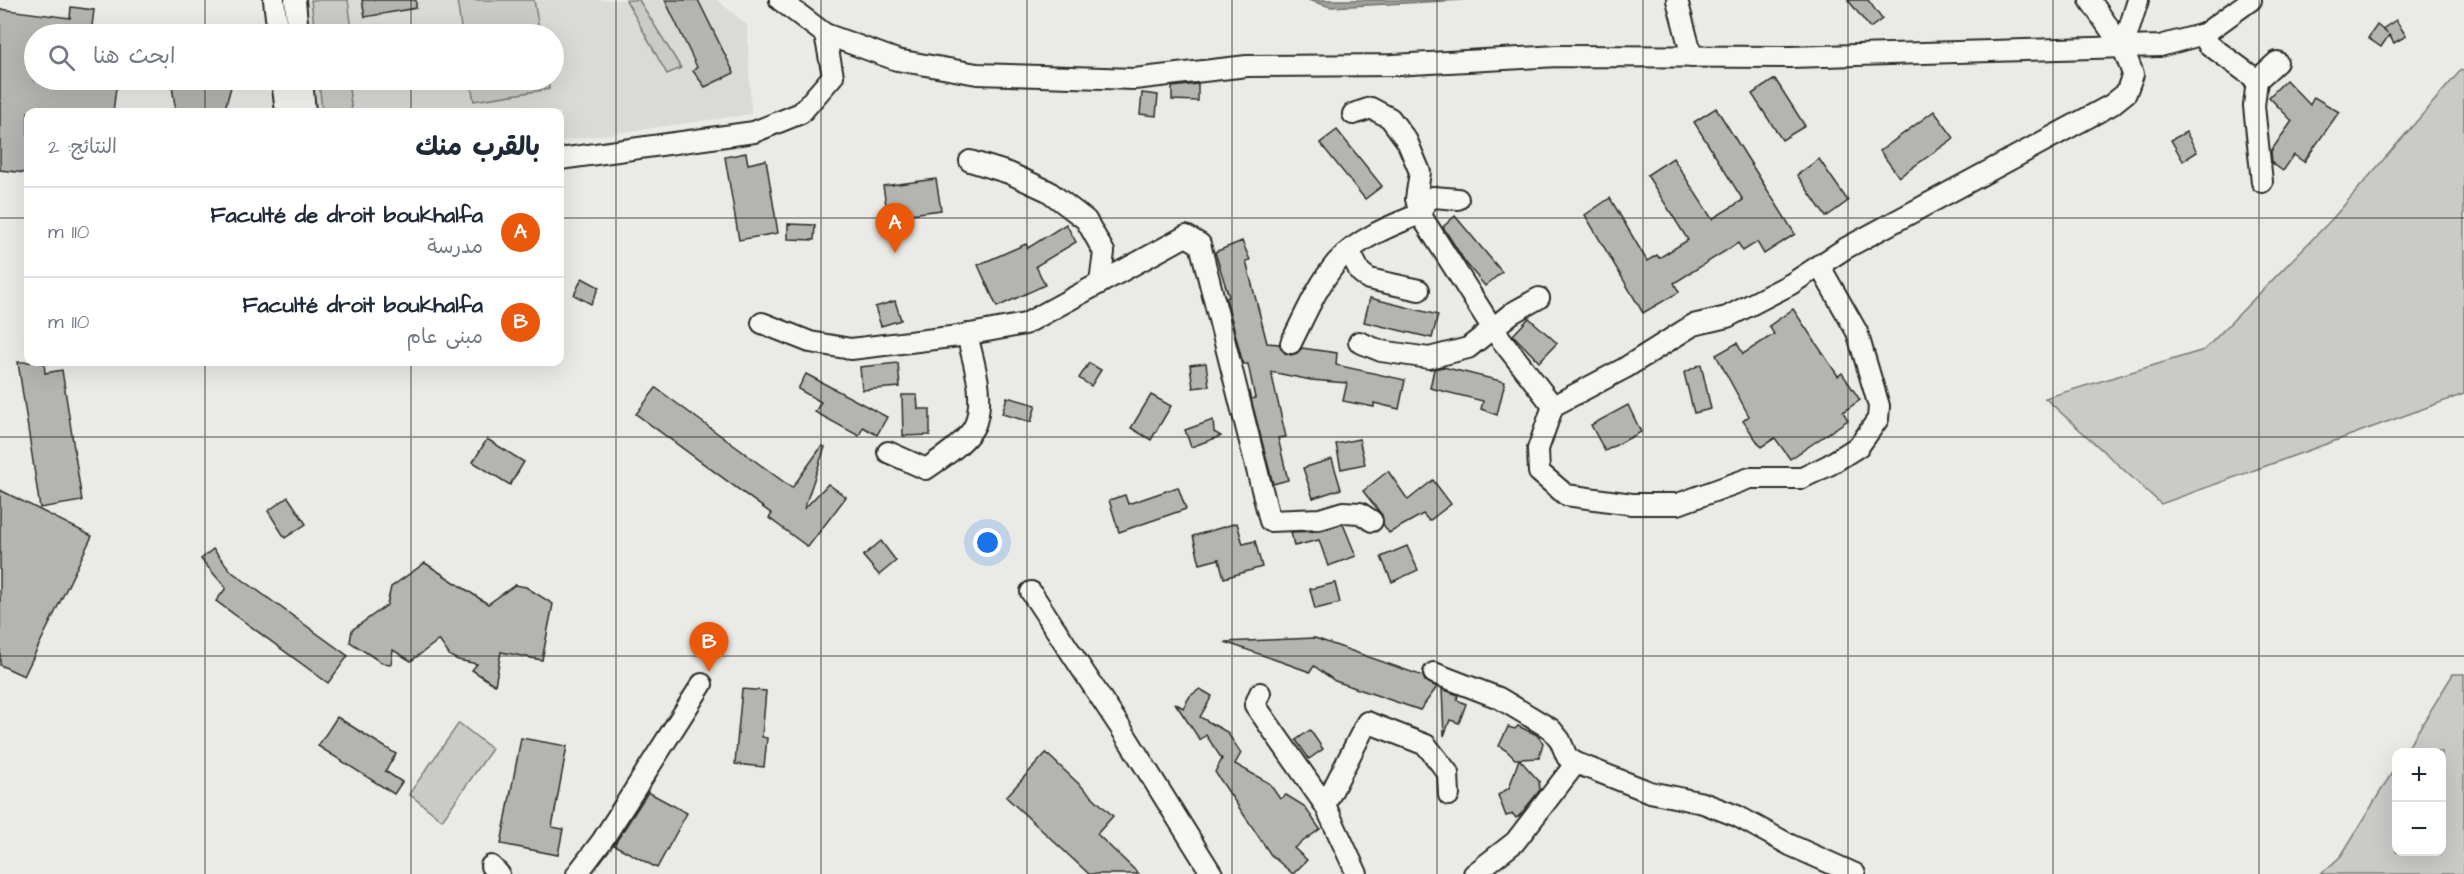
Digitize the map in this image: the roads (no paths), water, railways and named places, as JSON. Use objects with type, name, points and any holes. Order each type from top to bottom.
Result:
[{"type":"street","points":[[274,0],[277,24]]},
{"type":"street","points":[[295,0],[297,24]]},
{"type":"street","points":[[780,0],[825,34],[897,60],[977,74],[1134,79],[1247,66],[1393,64],[1558,56],[1790,57],[2160,46],[2204,34],[2251,0]]},
{"type":"street","points":[[1677,0],[1692,57]]},
{"type":"street","points":[[1819,265],[1857,332],[1879,406],[1878,419],[1859,446],[1829,465],[1802,478],[1750,478],[1678,504],[1632,504],[1566,495],[1539,472],[1538,449],[1553,406],[1617,373],[1693,325],[1727,317],[1791,284],[1819,265],[1846,248],[2111,105],[2126,93],[2133,74],[2123,48],[2090,0]]},
{"type":"street","points":[[2123,48],[2138,0]]},
{"type":"street","points":[[564,158],[754,132],[801,113],[833,76],[825,34]]},
{"type":"street","points":[[2204,34],[2208,44],[2258,80]]},
{"type":"street","points":[[2262,182],[2254,106],[2258,80],[2277,62]]},
{"type":"street","points":[[283,90],[286,108]]},
{"type":"street","points":[[303,90],[305,108]]},
{"type":"street","points":[[1353,114],[1371,108],[1390,118],[1407,141],[1420,172],[1416,199],[1420,214],[1493,329],[1553,406]]},
{"type":"street","points":[[970,161],[1009,173],[1048,191],[1086,220],[1104,252],[1100,283]]},
{"type":"street","points":[[1291,342],[1320,285],[1338,261],[1369,237],[1420,214],[1426,202],[1433,197],[1458,199]]},
{"type":"street","points":[[762,323],[810,342],[851,349],[1025,324],[1186,236],[1200,244],[1270,521],[1320,519],[1343,512],[1360,513],[1372,521]]},
{"type":"street","points":[[1350,252],[1360,272],[1369,279],[1419,290]]},
{"type":"street","points":[[1359,342],[1381,351],[1429,358],[1468,348],[1512,313],[1539,298]]},
{"type":"street","points":[[888,452],[926,469],[952,452],[976,423],[979,385],[967,334]]},
{"type":"street","points":[[1031,592],[1124,733],[1212,874]]},
{"type":"street","points":[[1434,673],[1500,698],[1551,729],[1560,740],[1567,757],[1576,763],[1650,792],[1702,803],[1737,816],[1855,874]]},
{"type":"street","points":[[577,874],[602,841],[702,684]]},
{"type":"street","points":[[1260,693],[1256,705],[1325,805],[1357,874]]},
{"type":"street","points":[[1325,805],[1367,722],[1426,745],[1448,773],[1449,795]]},
{"type":"street","points":[[1474,874],[1515,842],[1576,763]]},
{"type":"place","name":"Faculté de droit boukhalfa","points":[[895,253]]},
{"type":"place","name":"Faculté droit boukhalfa","points":[[709,672]]}]
